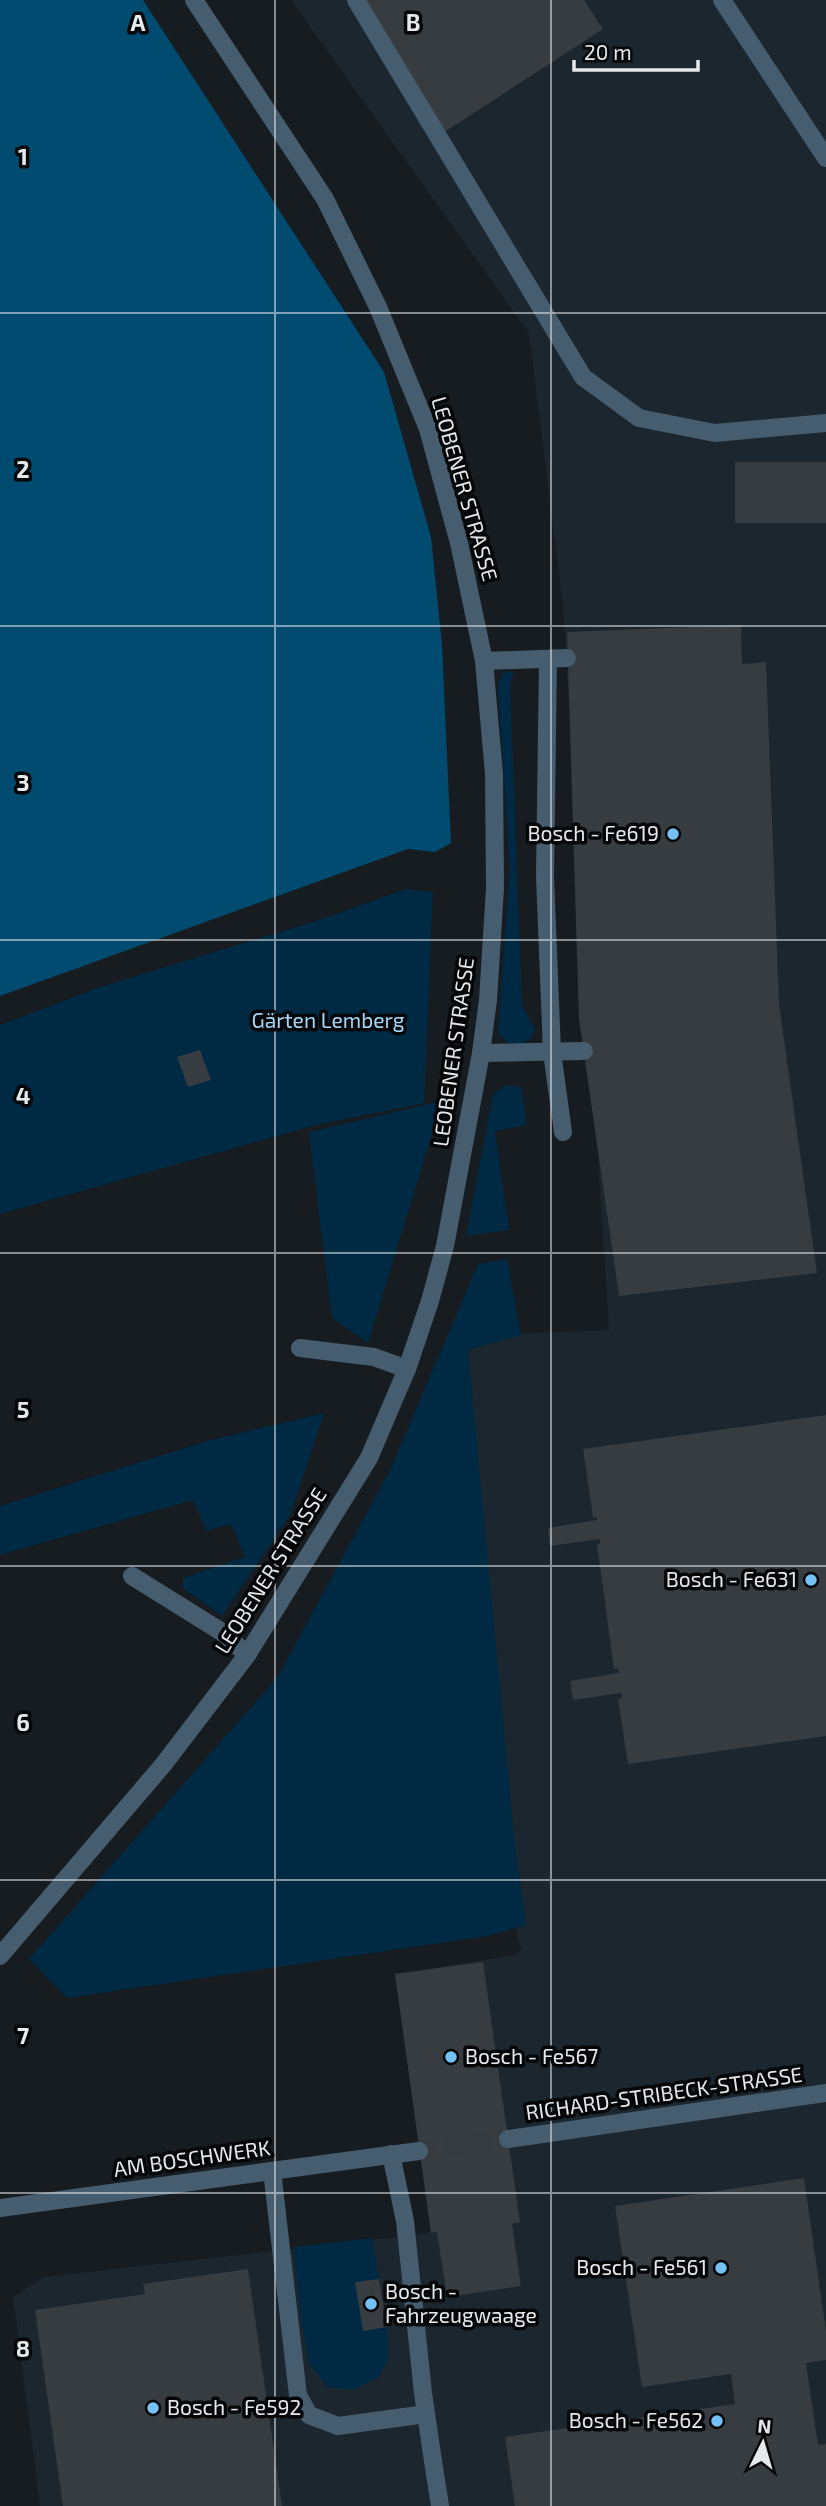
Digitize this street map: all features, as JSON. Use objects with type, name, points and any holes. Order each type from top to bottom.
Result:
[{"type":"street","name":"LEOBENER STRASSE","points":[[0,1956],[163,1765],[247,1655],[369,1458],[407,1369],[445,1246],[481,1053],[488,1000],[495,888],[494,774],[484,661],[459,543],[428,429],[378,307],[325,199],[194,0]]},
{"type":"street","points":[[356,0],[583,377],[639,418],[715,433],[826,423]]},
{"type":"street","points":[[722,0],[826,158]]},
{"type":"street","points":[[484,661],[567,658]]},
{"type":"street","points":[[548,659],[545,877],[552,1052],[563,1132]]},
{"type":"street","points":[[481,1053],[584,1051]]},
{"type":"street","points":[[300,1348],[374,1357],[407,1369]]},
{"type":"street","points":[[132,1576],[225,1634],[247,1655]]},
{"type":"street","name":"RICHARD-STRIBECK-STRASSE","points":[[508,2139],[826,2094]]},
{"type":"street","name":"AM BOSCHWERK","points":[[0,2208],[419,2151]]},
{"type":"street","points":[[391,2154],[405,2221],[426,2414],[440,2506]]},
{"type":"street","points":[[272,2171],[298,2395],[309,2415],[338,2426],[426,2414]]},
{"type":"shaded area","points":[[0,0],[143,0],[384,372],[431,537],[442,645],[451,843],[435,852],[408,849],[0,996]]},
{"type":"shaded area","points":[[291,0],[826,0],[826,2506],[40,2506],[13,2297],[44,2277],[431,2233],[395,1974],[515,1955],[521,1950],[458,1708],[457,1336],[609,1330],[563,606],[529,333]]},
{"type":"green space","points":[[504,671],[514,673],[510,684],[522,1005],[535,1029],[531,1039],[519,1046],[506,1042],[498,1033],[510,869],[498,685]]},
{"type":"green space","name":"Gärten Lemberg","points":[[406,889],[433,892],[424,1103],[316,1125],[0,1214],[0,1025],[100,987],[319,920]]},
{"type":"green space","points":[[507,1085],[521,1087],[527,1125],[495,1131],[509,1230],[466,1236],[493,1094]]},
{"type":"green space","points":[[442,1101],[368,1343],[332,1318],[309,1132]]},
{"type":"green space","points":[[507,1259],[521,1335],[468,1350],[514,1837],[526,1925],[488,1936],[67,1998],[29,1959],[277,1678],[390,1470],[478,1264]]},
{"type":"green space","points":[[324,1413],[290,1515],[222,1616],[183,1588],[183,1578],[245,1557],[231,1524],[206,1531],[193,1500],[0,1555],[0,1506],[207,1441]]},
{"type":"green space","points":[[372,2238],[379,2279],[356,2282],[387,2327],[388,2359],[379,2377],[354,2390],[328,2387],[309,2364],[300,2312],[294,2247]]},
{"type":"building","points":[[361,0],[584,0],[603,29],[443,133]]},
{"type":"building","points":[[735,462],[826,462],[826,523],[735,523]]},
{"type":"building","name":"Bosch - Fe619","points":[[741,625],[742,664],[766,662],[779,1004],[817,1273],[619,1296],[579,1019],[567,632]]},
{"type":"building","points":[[200,1050],[211,1080],[188,1087],[177,1057]]},
{"type":"building","points":[[826,1415],[826,1736],[628,1764],[618,1699],[622,1698],[621,1693],[573,1700],[570,1681],[619,1673],[618,1668],[614,1669],[597,1544],[600,1544],[600,1539],[550,1546],[548,1528],[597,1520],[597,1517],[593,1517],[583,1449]]},
{"type":"building","name":"Bosch - Fe567","points":[[483,1962],[520,2222],[512,2224],[521,2286],[447,2297],[437,2232],[431,2233],[395,1974]]},
{"type":"building","points":[[804,2178],[826,2331],[826,2360],[806,2363],[818,2445],[826,2444],[826,2506],[515,2506],[505,2437],[735,2404],[731,2374],[642,2387],[615,2206]]},
{"type":"building","name":"Bosch - Fe592","points":[[248,2269],[282,2506],[63,2506],[35,2310],[145,2294],[143,2284]]},
{"type":"building","name":"Bosch - Fahrzeugwaage","points":[[379,2279],[387,2327],[363,2331],[355,2282]]},
{"type":"tunnel","points":[[419,2151],[508,2139]]},
{"type":"place","name":"Bosch - Fe619","points":[[673,834]]},
{"type":"place","name":"Bosch - Fe631","points":[[811,1580]]},
{"type":"place","name":"Bosch - Fe567","points":[[451,2057]]},
{"type":"place","name":"Bosch - Fe561","points":[[721,2268]]},
{"type":"place","name":"Bosch - Fahrzeugwaage","points":[[371,2304]]},
{"type":"place","name":"Bosch - Fe592","points":[[153,2408]]},
{"type":"place","name":"Bosch - Fe562","points":[[717,2421]]}]
